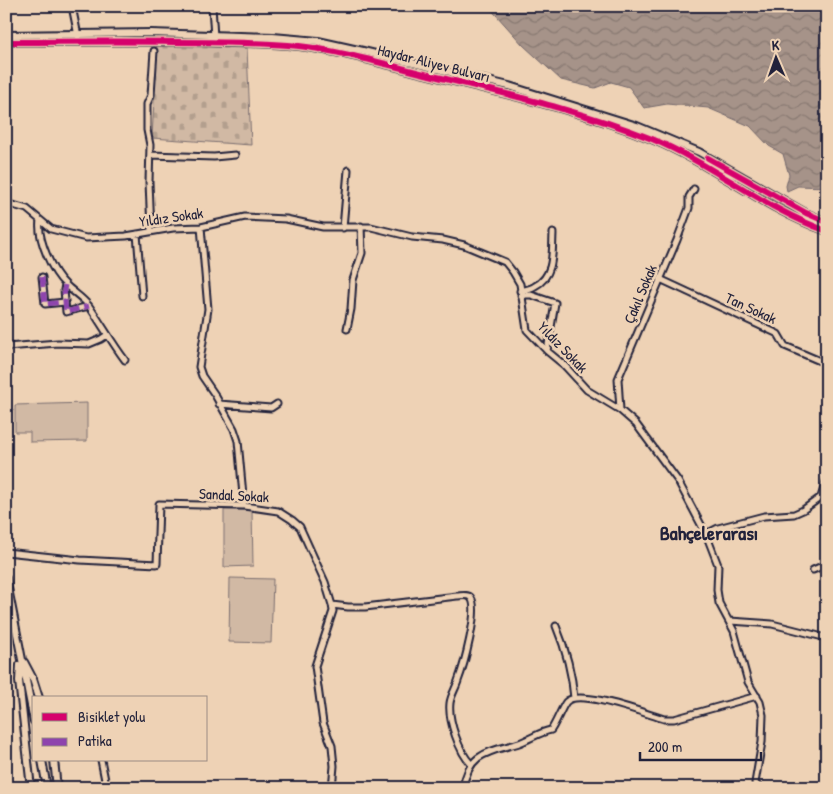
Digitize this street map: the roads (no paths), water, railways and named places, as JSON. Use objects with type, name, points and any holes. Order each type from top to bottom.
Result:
[{"type":"main road","name":"Haydar Aliyev Bulvarı","points":[[6,35],[214,34],[318,41],[510,86],[658,134],[699,152],[806,213],[827,222]]},
{"type":"main road","name":"Haydar Aliyev Bulvarı","points":[[6,42],[214,42],[300,46],[344,54],[514,95],[652,139],[703,163],[770,204],[827,231]]},
{"type":"main road","points":[[6,578],[32,711]]},
{"type":"main road","points":[[21,654],[33,679],[37,696]]},
{"type":"main road","points":[[21,654],[19,681],[31,788]]},
{"type":"main road","points":[[42,762],[47,788]]},
{"type":"main road","points":[[54,762],[58,788]]},
{"type":"street","points":[[72,6],[78,42]]},
{"type":"street","points":[[212,6],[214,42]]},
{"type":"street","points":[[32,34],[32,42]]},
{"type":"street","points":[[151,231],[150,141],[146,130],[147,104],[151,95],[154,51]]},
{"type":"street","points":[[150,155],[214,157],[235,155]]},
{"type":"street","points":[[343,228],[348,170]]},
{"type":"street","name":"Çakıl Sokak","points":[[620,410],[618,379],[689,208],[689,197],[694,189]]},
{"type":"street","name":"Yıldız Sokak","points":[[6,203],[28,209],[51,229],[86,238],[126,236],[151,231],[201,226],[245,217],[286,219],[323,227],[343,228],[361,226],[412,237],[443,240],[464,245],[505,262],[520,284],[527,330],[587,390],[620,410],[636,424],[678,481],[706,534],[718,566],[717,590],[719,603],[730,621],[738,641],[748,682],[760,702],[763,715],[762,742],[755,783],[760,788]]},
{"type":"street","points":[[40,220],[39,227],[42,243],[48,258],[65,285],[80,296],[89,306],[125,360]]},
{"type":"street","points":[[201,226],[208,309],[199,367],[202,376],[234,429],[238,441],[244,506]]},
{"type":"street","points":[[347,329],[351,309],[353,280],[362,253],[361,226]]},
{"type":"street","points":[[521,293],[536,286],[546,278],[552,263],[553,233]]},
{"type":"street","points":[[137,234],[142,296]]},
{"type":"street","points":[[42,277],[45,304],[65,302]]},
{"type":"street","name":"Tan Sokak","points":[[660,279],[778,334],[785,346],[827,364]]},
{"type":"street","points":[[65,285],[66,312],[89,306]]},
{"type":"street","points":[[521,293],[555,303],[547,351]]},
{"type":"street","points":[[6,347],[58,343],[88,344],[101,340],[107,335]]},
{"type":"street","points":[[219,404],[271,408],[277,404]]},
{"type":"street","points":[[706,534],[718,528],[764,516],[794,514],[803,510],[821,496],[827,478]]},
{"type":"street","name":"Sandal Sokak","points":[[6,552],[80,560],[157,564],[159,504],[244,506],[278,511],[292,520],[300,527],[322,575],[333,611],[315,666],[323,723],[332,746],[334,766],[332,788]]},
{"type":"street","points":[[813,570],[827,564]]},
{"type":"street","points":[[332,605],[348,608],[457,596],[468,596],[471,598],[473,604],[470,643],[451,700],[450,714],[463,754],[471,764]]},
{"type":"street","points":[[730,621],[772,624],[827,638]]},
{"type":"street","points":[[6,623],[14,623]]},
{"type":"street","points":[[556,626],[564,645],[572,676],[574,698]]},
{"type":"street","points":[[464,788],[471,764],[486,752],[551,730],[566,702],[574,698],[592,698],[664,719],[674,719],[757,696]]},
{"type":"street","points":[[101,762],[105,780]]},
{"type":"water","points":[[488,6],[827,6],[827,187],[798,186],[787,191],[786,186],[789,175],[783,154],[769,146],[750,126],[708,108],[667,104],[644,108],[629,87],[611,82],[595,88],[561,80],[523,45]]},
{"type":"district","name":"Bahçelerarası","points":[[709,532]]}]
